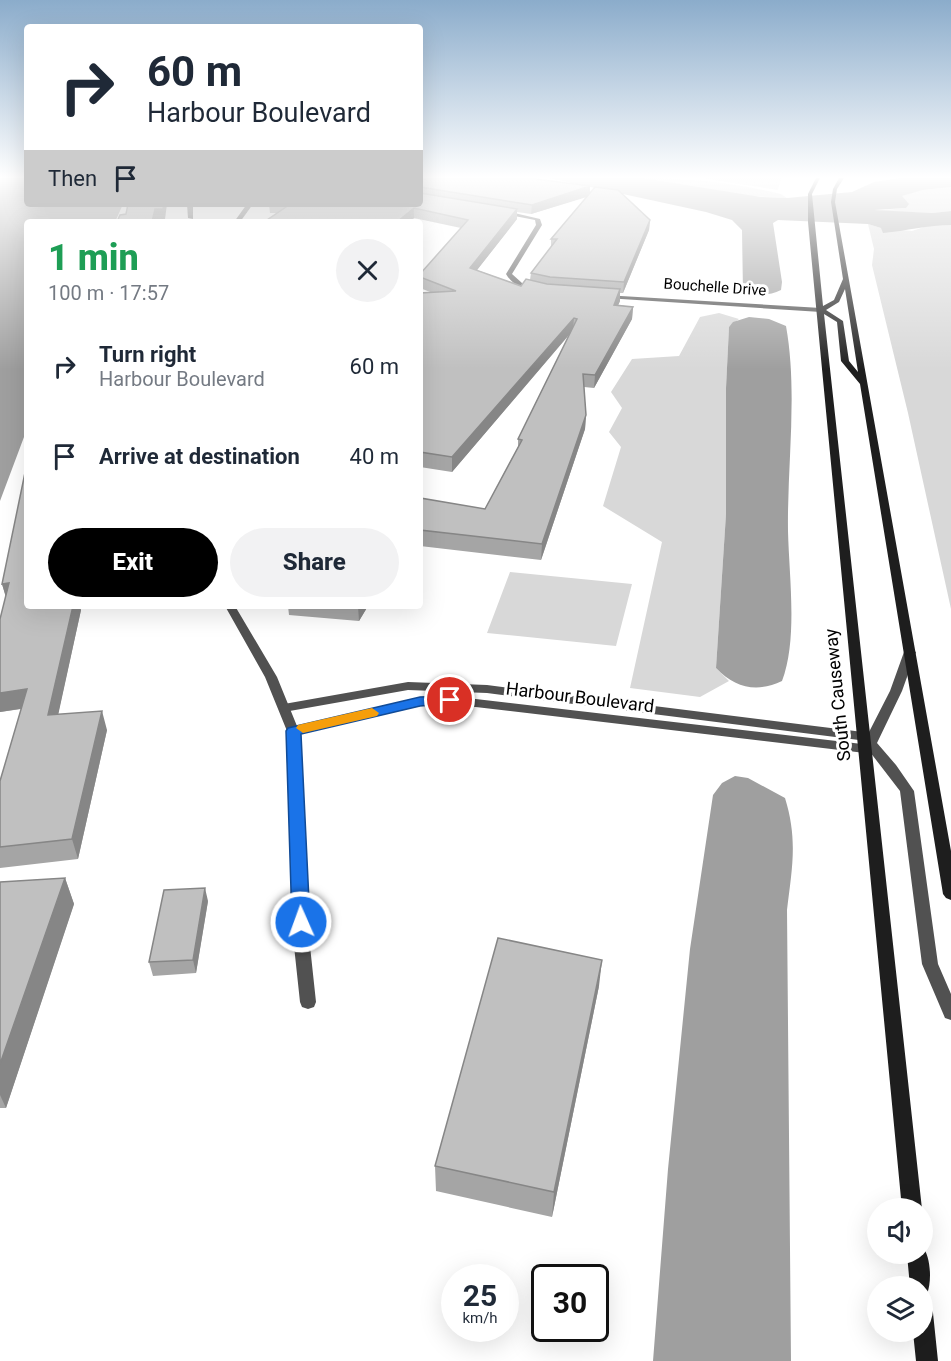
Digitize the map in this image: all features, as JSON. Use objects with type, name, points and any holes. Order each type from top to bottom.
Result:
[{"type":"main road","name":"South Causeway","points":[[813,242],[911,1198]]},
{"type":"main road","points":[[840,242],[951,894]]},
{"type":"main road","points":[[821,310],[837,301],[846,278]]},
{"type":"main road","points":[[821,310],[840,321],[845,361],[864,384]]},
{"type":"main road","points":[[925,1342],[927,1361]]},
{"type":"street","points":[[529,242],[509,274],[511,280],[522,286],[545,291]]},
{"type":"street","name":"Bouchelle Drive","points":[[603,296],[821,310]]},
{"type":"street","points":[[232,609],[272,677],[293,731],[302,946],[308,1002]]},
{"type":"street","points":[[866,743],[896,691],[910,652]]},
{"type":"street","points":[[284,708],[408,686],[487,689],[866,743],[891,768],[907,791],[930,964],[951,1013]]},
{"type":"street","name":"Harbour Boulevard","points":[[293,731],[420,702],[450,700],[866,743]]},
{"type":"shaded area","points":[[0,242],[24,242],[24,437],[0,501]]},
{"type":"shaded area","points":[[742,242],[776,242],[782,282],[781,290],[762,295],[743,292]]},
{"type":"shaded area","points":[[872,242],[951,242],[951,609],[908,413],[872,265],[874,249]]},
{"type":"shaded area","points":[[719,313],[739,319],[729,327],[726,388],[726,514],[716,668],[729,681],[700,697],[630,688],[662,542],[603,506],[621,447],[609,432],[622,408],[611,392],[632,359],[679,356],[700,317]]},
{"type":"shaded area","points":[[749,317],[769,319],[786,326],[791,377],[788,506],[790,646],[782,681],[764,687],[739,684],[716,668],[726,514],[726,388],[729,327],[733,322]]},
{"type":"shaded area","points":[[510,572],[632,584],[616,646],[487,633]]},
{"type":"shaded area","points":[[735,776],[748,778],[785,798],[792,827],[793,854],[787,910],[791,1361],[653,1361],[668,1169],[690,949],[713,795],[722,783]]},
{"type":"building","points":[[449,242],[491,242],[470,268],[521,286],[526,279],[547,284],[620,289],[614,305],[633,307],[595,375],[583,374],[586,415],[542,544],[423,530],[423,499],[485,509],[522,440],[518,439],[577,319],[574,318],[452,457],[423,452],[423,293],[456,291],[423,278],[423,271]]},
{"type":"building","points":[[555,242],[641,242],[624,282],[550,277],[531,273]]},
{"type":"building","points":[[24,478],[24,609],[72,609],[48,715],[102,711],[72,839],[0,847],[0,781],[27,689],[0,693],[0,619],[9,583],[2,584]]},
{"type":"building","points":[[65,878],[0,1064],[0,882]]},
{"type":"building","points":[[205,888],[193,960],[149,962],[164,890]]},
{"type":"building","points":[[498,938],[602,960],[554,1192],[435,1166]]},
{"type":"slow traffic","points":[[303,728],[372,713]]},
{"type":"route","points":[[301,922],[293,731],[420,702],[450,700]]}]
